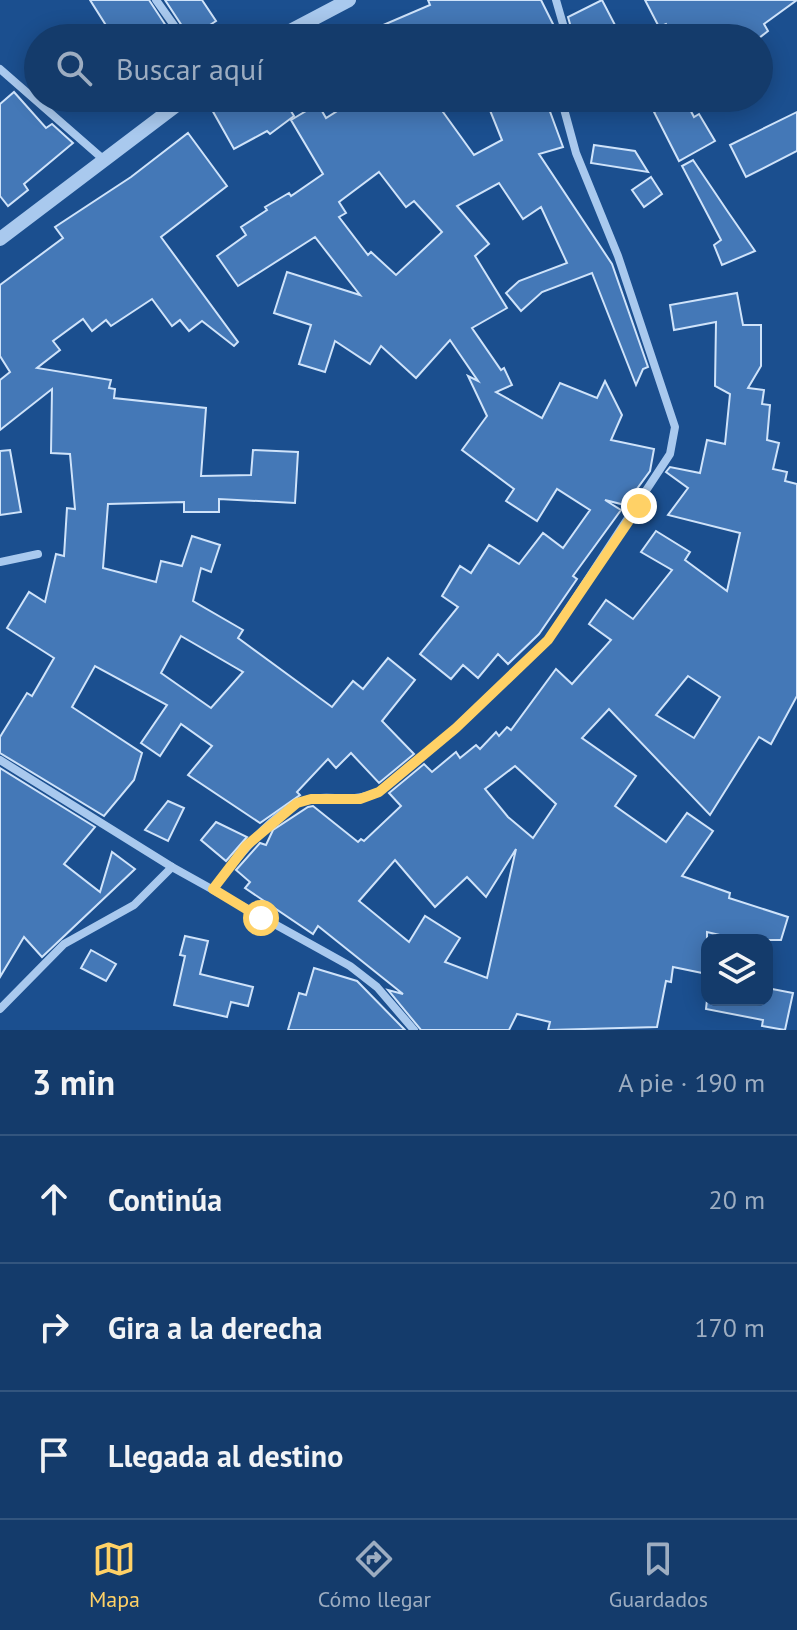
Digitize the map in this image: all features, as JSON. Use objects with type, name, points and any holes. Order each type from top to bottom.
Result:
[{"type":"street","points":[[156,0],[173,24]]},
{"type":"street","points":[[304,24],[349,0]]},
{"type":"street","points":[[556,0],[563,24]]},
{"type":"street","points":[[0,69],[24,90]]},
{"type":"street","points":[[49,112],[103,159]]},
{"type":"street","points":[[0,239],[167,112]]},
{"type":"street","points":[[213,889],[246,846],[297,803],[311,799],[360,799],[379,792],[491,697],[548,640],[670,454],[675,427],[618,256],[576,153],[565,112]]},
{"type":"street","points":[[0,562],[38,554]]},
{"type":"street","points":[[0,760],[172,867],[350,966],[377,987],[414,1030]]},
{"type":"street","points":[[0,1009],[64,944],[134,905],[172,867]]},
{"type":"building","points":[[90,0],[149,0],[165,24],[105,24]]},
{"type":"building","points":[[165,0],[202,0],[216,21],[211,24],[181,24]]},
{"type":"building","points":[[428,0],[541,0],[553,24],[386,24],[430,5]]},
{"type":"building","points":[[602,0],[614,24],[570,24],[568,17]]},
{"type":"building","points":[[645,0],[797,0],[764,24],[657,24]]},
{"type":"building","points":[[14,92],[24,103],[24,112],[32,112],[46,128],[52,124],[73,143],[24,184],[28,190],[8,206],[0,196],[0,104]]},
{"type":"building","points":[[213,112],[292,112],[294,116],[270,134],[267,131],[234,149]]},
{"type":"building","points":[[304,112],[323,112],[326,118],[336,112],[443,112],[474,155],[502,140],[491,112],[550,112],[563,147],[539,154],[612,264],[648,367],[643,369],[636,385],[592,273],[542,292],[521,311],[506,293],[519,281],[567,263],[541,207],[523,219],[499,183],[457,206],[489,244],[475,256],[507,308],[472,328],[501,370],[504,368],[512,385],[496,392],[542,418],[560,383],[597,398],[605,381],[622,415],[611,440],[654,449],[650,471],[625,505],[605,500],[621,510],[573,576],[577,579],[539,634],[508,664],[498,654],[478,678],[463,665],[451,679],[420,654],[458,607],[442,596],[460,566],[471,573],[489,545],[519,564],[543,533],[563,548],[590,510],[557,489],[537,521],[506,501],[514,489],[462,450],[487,416],[468,376],[478,381],[450,340],[416,378],[381,346],[370,364],[335,341],[325,372],[299,364],[311,325],[274,313],[287,272],[360,295],[315,237],[238,286],[217,256],[246,235],[241,227],[267,210],[265,207],[289,193],[291,196],[323,174],[291,120]],"holes":[[[379,172],[406,207],[414,201],[442,232],[396,275],[371,252],[368,255],[339,217],[346,213],[339,202]]]},
{"type":"building","points":[[654,112],[691,112],[694,117],[699,114],[715,141],[679,161]]},
{"type":"building","points":[[797,112],[797,151],[746,177],[730,145]]},
{"type":"building","points":[[188,133],[227,186],[161,237],[238,342],[234,346],[202,321],[189,331],[180,320],[172,326],[152,299],[111,326],[106,320],[92,331],[83,319],[53,341],[60,350],[37,368],[111,380],[109,388],[115,389],[114,398],[206,408],[201,476],[251,475],[253,450],[298,452],[295,503],[219,499],[219,512],[184,512],[184,502],[108,504],[103,568],[156,582],[161,561],[182,566],[192,536],[220,545],[211,572],[201,568],[193,601],[243,630],[238,638],[332,707],[353,681],[363,689],[388,658],[415,680],[382,721],[414,754],[379,783],[351,753],[336,768],[328,759],[297,792],[300,795],[260,823],[188,775],[212,746],[181,724],[160,756],[141,743],[167,705],[95,666],[72,707],[142,753],[134,780],[104,816],[0,753],[0,737],[27,693],[32,696],[54,658],[7,628],[29,592],[45,602],[56,554],[64,556],[67,508],[75,509],[70,454],[51,453],[52,389],[0,430],[0,380],[10,372],[0,356],[0,285],[63,238],[55,227],[131,177]],"holes":[[[181,636],[243,672],[211,708],[161,673]]]},
{"type":"building","points":[[594,145],[635,151],[648,172],[591,163]]},
{"type":"building","points":[[693,160],[755,251],[722,265],[714,245],[721,240],[682,166]]},
{"type":"building","points":[[651,177],[662,194],[644,207],[632,190]]},
{"type":"building","points":[[737,293],[743,325],[761,325],[761,366],[748,388],[764,390],[762,404],[770,405],[767,440],[779,443],[773,469],[787,472],[785,481],[797,484],[797,696],[771,744],[759,737],[710,815],[609,709],[582,738],[636,776],[615,806],[666,842],[687,813],[713,831],[682,876],[730,893],[729,898],[788,917],[781,940],[773,940],[773,934],[701,934],[701,973],[673,967],[671,982],[666,981],[657,1027],[548,1030],[550,1022],[517,1014],[509,1030],[421,1030],[388,990],[403,994],[318,926],[313,934],[245,888],[250,882],[236,870],[260,843],[266,845],[273,830],[308,807],[313,806],[358,842],[361,839],[364,841],[401,806],[389,793],[424,764],[432,772],[456,752],[460,758],[476,745],[480,749],[496,732],[499,736],[507,727],[511,730],[556,669],[572,684],[611,640],[589,624],[606,600],[633,619],[672,570],[641,552],[656,531],[690,552],[685,560],[727,591],[740,533],[668,515],[688,488],[666,472],[670,467],[700,473],[707,440],[725,444],[730,394],[715,386],[716,322],[674,330],[670,305]],"holes":[[[688,676],[720,697],[694,738],[656,715]],[[515,766],[556,804],[533,838],[508,817],[485,789]],[[516,849],[487,978],[445,962],[460,938],[425,916],[409,942],[359,901],[395,860],[435,907],[467,877],[486,897]]]},
{"type":"building","points":[[10,450],[21,512],[0,515],[0,451]]},
{"type":"building","points":[[0,768],[95,827],[64,864],[100,892],[112,852],[135,869],[42,957],[24,937],[0,977]]},
{"type":"building","points":[[168,801],[184,808],[168,841],[145,830]]},
{"type":"building","points":[[216,822],[247,837],[226,861],[201,840]]},
{"type":"building","points":[[185,936],[208,941],[200,974],[253,987],[248,1006],[231,1002],[227,1017],[174,1005],[185,956],[180,955]]},
{"type":"building","points":[[91,950],[116,964],[106,981],[81,968]]},
{"type":"building","points":[[314,968],[357,981],[405,1030],[288,1030],[299,993],[306,995]]},
{"type":"building","points":[[773,989],[793,993],[785,1030],[762,1026],[763,1020],[706,1009],[706,1006],[773,1006]]},
{"type":"route","points":[[261,918],[213,889],[246,846],[297,803],[311,799],[360,799],[379,792],[456,728],[548,640],[639,506]]}]
